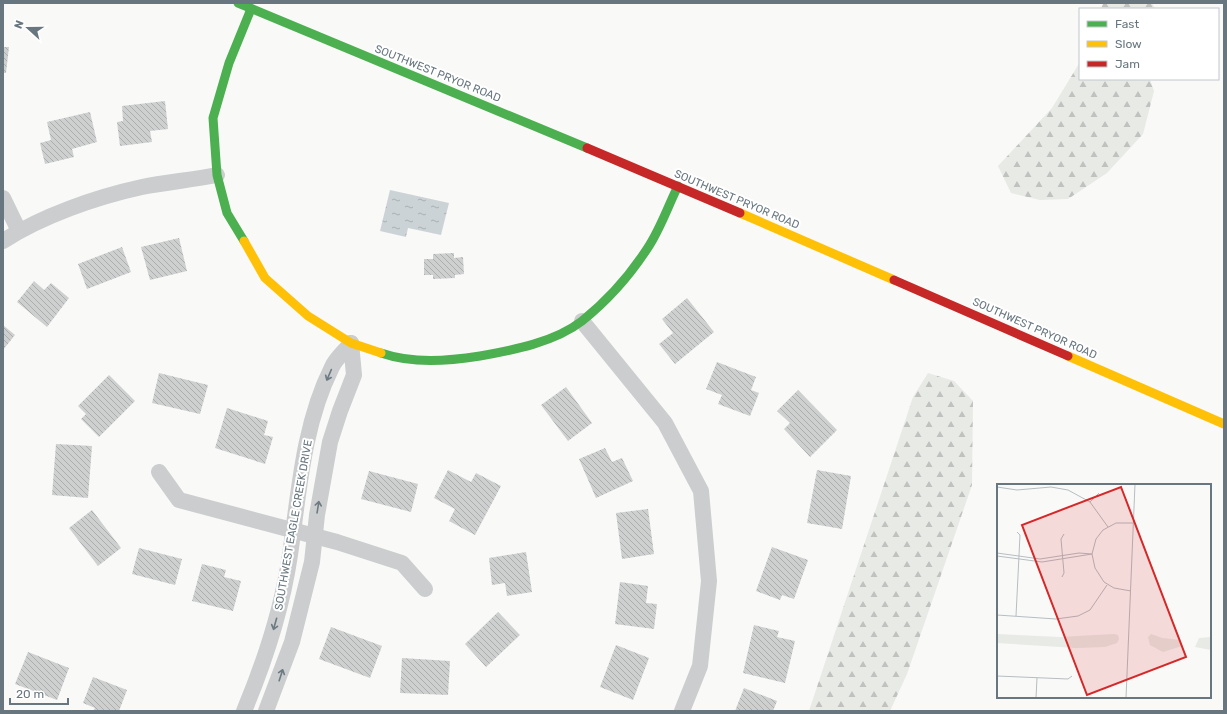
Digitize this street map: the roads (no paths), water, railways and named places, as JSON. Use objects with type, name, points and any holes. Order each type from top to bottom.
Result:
[{"type":"street","name":"SOUTHWEST PRYOR ROAD","points":[[238,3],[678,186],[1224,424]]},
{"type":"street","points":[[251,9],[230,63],[213,118],[217,175],[227,212],[265,278],[308,316],[351,343],[396,358],[448,361],[510,351],[555,336],[582,321],[619,286],[648,248],[678,186]]},
{"type":"street","points":[[3,241],[19,231],[98,199],[142,187],[188,181],[217,175]]},
{"type":"street","points":[[3,198],[19,231]]},
{"type":"street","points":[[582,321],[664,423],[701,491],[708,582],[700,666],[682,711]]},
{"type":"street","name":"SOUTHWEST EAGLE CREEK DRIVE","points":[[244,711],[256,682],[276,624],[290,555],[300,479],[314,415],[333,365],[351,343]]},
{"type":"street","name":"SOUTHWEST EAGLE CREEK DRIVE","points":[[266,711],[292,642],[312,562],[320,492],[330,442],[354,375],[351,343]]},
{"type":"street","points":[[159,472],[179,500],[315,536],[402,563],[425,589]]},
{"type":"water","points":[[390,190],[449,203],[441,235],[408,228],[406,237],[380,231]]}]
